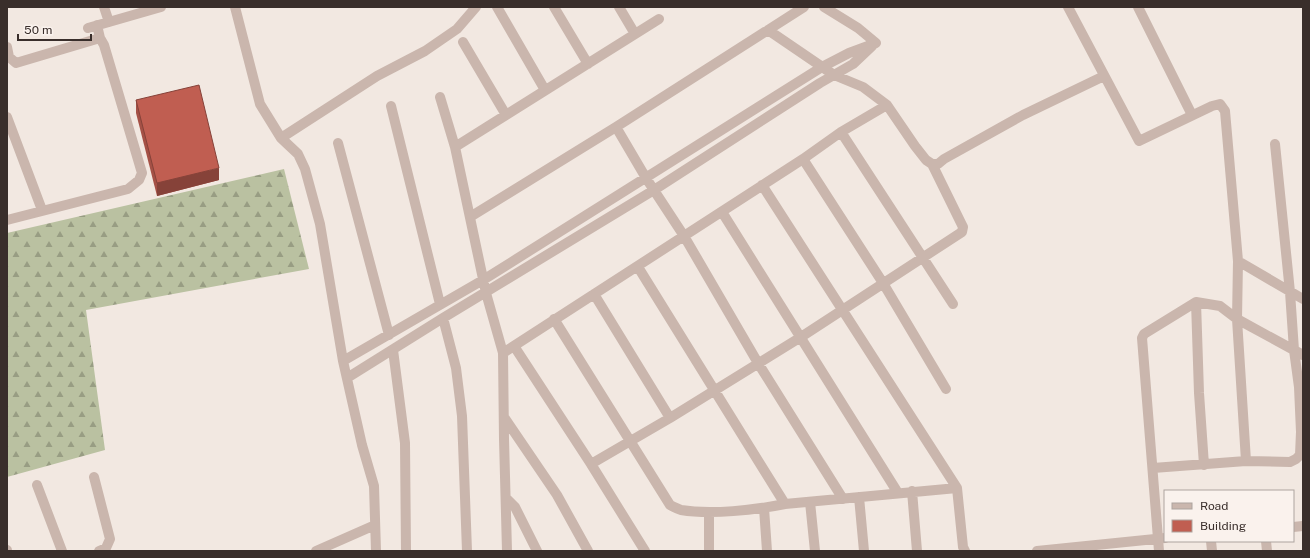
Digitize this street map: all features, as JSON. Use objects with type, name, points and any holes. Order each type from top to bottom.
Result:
[{"type":"street","points":[[104,7],[109,22]]},
{"type":"street","points":[[235,7],[260,104],[282,138],[298,154],[305,169],[318,217],[343,361],[362,445],[374,486],[376,551]]},
{"type":"street","points":[[282,138],[377,76],[426,51],[457,29],[476,7]]},
{"type":"street","points":[[497,7],[545,90]]},
{"type":"street","points":[[554,7],[588,64]]},
{"type":"street","points":[[619,7],[635,34]]},
{"type":"street","points":[[470,217],[616,127],[804,7]]},
{"type":"street","points":[[824,7],[858,28],[876,43]]},
{"type":"street","points":[[1068,7],[1139,141],[1212,106],[1220,104],[1225,110],[1238,261],[1237,319],[1246,461]]},
{"type":"street","points":[[1138,7],[1192,115]]},
{"type":"street","points":[[7,220],[128,189],[139,180],[142,173],[104,45],[93,27],[157,8]]},
{"type":"street","points":[[455,147],[659,19]]},
{"type":"street","points":[[591,464],[670,418],[801,337],[962,232],[963,227],[932,164],[926,160],[915,146],[887,105],[863,87],[834,75],[768,30]]},
{"type":"street","points":[[7,47],[8,58],[16,63],[100,38]]},
{"type":"street","points":[[462,42],[506,115]]},
{"type":"street","points":[[343,361],[483,280],[822,67],[849,53],[876,43]]},
{"type":"street","points":[[347,378],[654,190],[853,64],[876,43]]},
{"type":"street","points":[[932,164],[938,164],[944,159],[1023,115],[1104,76]]},
{"type":"street","points":[[440,97],[455,147],[486,293],[503,353],[507,551]]},
{"type":"street","points":[[503,353],[638,267],[803,159],[841,132],[887,105]]},
{"type":"street","points":[[391,106],[440,304]]},
{"type":"street","points":[[7,117],[42,210]]},
{"type":"street","points":[[616,127],[646,178],[684,236],[758,363],[843,499]]},
{"type":"street","points":[[841,132],[953,304]]},
{"type":"street","points":[[338,143],[389,335]]},
{"type":"street","points":[[1153,468],[1246,461],[1290,462],[1300,455],[1302,432],[1299,387],[1294,350],[1290,292],[1275,144]]},
{"type":"street","points":[[803,159],[883,283],[946,389]]},
{"type":"street","points":[[762,185],[958,488],[963,548],[965,551]]},
{"type":"street","points":[[722,212],[898,493]]},
{"type":"street","points":[[1238,261],[1303,299]]},
{"type":"street","points":[[638,267],[785,504]]},
{"type":"street","points":[[594,294],[670,418]]},
{"type":"street","points":[[1196,302],[1198,393],[1204,465]]},
{"type":"street","points":[[1159,551],[1162,538],[1153,468],[1142,338],[1144,334],[1196,302],[1220,306],[1237,319],[1303,355]]},
{"type":"street","points":[[443,318],[456,368],[462,416],[468,551]]},
{"type":"street","points":[[554,320],[670,505],[680,510],[709,512],[764,508],[785,504],[912,491],[958,488]]},
{"type":"street","points":[[514,346],[591,464],[645,551]]},
{"type":"street","points":[[393,350],[405,443],[406,551]]},
{"type":"street","points":[[504,416],[557,495],[588,551]]},
{"type":"street","points":[[94,477],[110,539],[106,548],[98,551]]},
{"type":"street","points":[[37,485],[62,551]]},
{"type":"street","points":[[912,491],[917,551]]},
{"type":"street","points":[[859,497],[864,551]]},
{"type":"street","points":[[506,498],[515,507],[537,551]]},
{"type":"street","points":[[810,502],[815,551]]},
{"type":"street","points":[[764,508],[767,551]]},
{"type":"street","points":[[709,512],[709,551]]},
{"type":"street","points":[[316,551],[375,525]]},
{"type":"street","points":[[1037,551],[1162,538]]},
{"type":"green space","points":[[284,169],[309,269],[86,310],[105,450],[7,477],[7,233]]},
{"type":"building","points":[[199,85],[219,168],[157,183],[136,100]]}]
